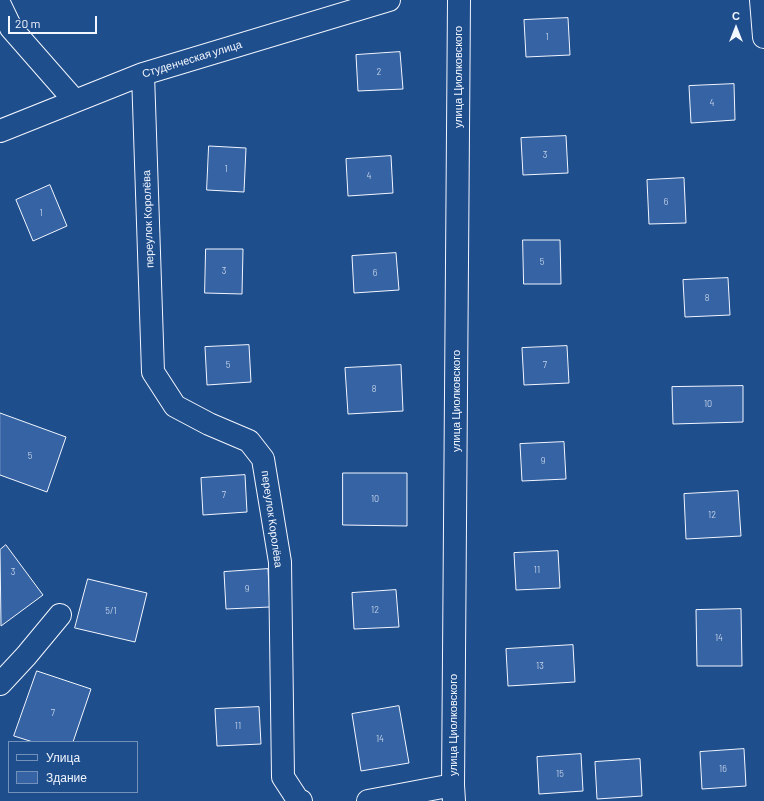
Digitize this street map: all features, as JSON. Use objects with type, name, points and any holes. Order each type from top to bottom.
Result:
[{"type":"street","name":"Студенческая улица","points":[[0,131],[143,74],[389,0]]},
{"type":"street","name":"улица Циолковского","points":[[454,793],[459,0]]},
{"type":"street","points":[[761,0],[764,37]]},
{"type":"street","points":[[0,5],[11,28],[75,101]]},
{"type":"street","name":"переулок Королёва","points":[[143,74],[153,372],[174,406],[249,441],[263,459],[280,562],[283,777],[298,800],[301,801]]},
{"type":"street","points":[[0,684],[26,656],[60,615]]},
{"type":"street","points":[[368,801],[454,793]]},
{"type":"building","points":[[568,18],[570,55],[526,57],[524,20]]},
{"type":"building","points":[[400,52],[403,89],[358,91],[356,55]]},
{"type":"building","points":[[734,84],[735,120],[691,123],[689,86]]},
{"type":"building","points":[[566,136],[568,173],[523,175],[521,138]]},
{"type":"building","points":[[209,146],[246,148],[244,192],[207,190]]},
{"type":"building","points":[[391,156],[393,193],[348,196],[346,159]]},
{"type":"building","points":[[684,178],[686,223],[649,224],[647,180]]},
{"type":"building","points":[[50,185],[67,226],[33,241],[16,200]]},
{"type":"building","points":[[523,240],[560,240],[561,284],[524,284]]},
{"type":"building","points":[[206,249],[243,249],[242,294],[205,293]]},
{"type":"building","points":[[396,253],[399,290],[354,293],[352,256]]},
{"type":"building","points":[[728,278],[730,315],[685,317],[683,280]]},
{"type":"building","points":[[249,345],[251,382],[207,385],[205,347]]},
{"type":"building","points":[[567,346],[569,383],[524,385],[522,348]]},
{"type":"building","points":[[401,365],[403,411],[348,414],[345,368]]},
{"type":"building","points":[[743,386],[743,422],[673,424],[672,387]]},
{"type":"building","points":[[0,413],[66,437],[47,492],[0,475]]},
{"type":"building","points":[[564,442],[566,479],[522,481],[520,444]]},
{"type":"building","points":[[343,473],[407,473],[407,526],[343,525]]},
{"type":"building","points":[[245,475],[247,512],[203,515],[201,478]]},
{"type":"building","points":[[738,491],[741,536],[686,539],[684,494]]},
{"type":"building","points":[[6,545],[43,595],[1,626],[0,550]]},
{"type":"building","points":[[558,551],[560,588],[516,590],[514,553]]},
{"type":"building","points":[[268,569],[270,607],[226,609],[224,572]]},
{"type":"building","points":[[88,579],[147,593],[135,642],[75,628]]},
{"type":"building","points":[[396,590],[399,627],[354,629],[352,593]]},
{"type":"building","points":[[741,609],[742,666],[697,666],[696,610]]},
{"type":"building","points":[[573,645],[575,682],[508,686],[506,649]]},
{"type":"building","points":[[37,671],[91,689],[73,741],[30,741],[14,736]]},
{"type":"building","points":[[399,706],[409,763],[361,771],[352,714]]},
{"type":"building","points":[[259,707],[261,744],[217,746],[215,709]]},
{"type":"building","points":[[744,749],[746,786],[702,789],[700,752]]},
{"type":"building","points":[[581,754],[583,791],[539,794],[537,757]]},
{"type":"building","points":[[640,759],[642,796],[597,799],[595,762]]}]
